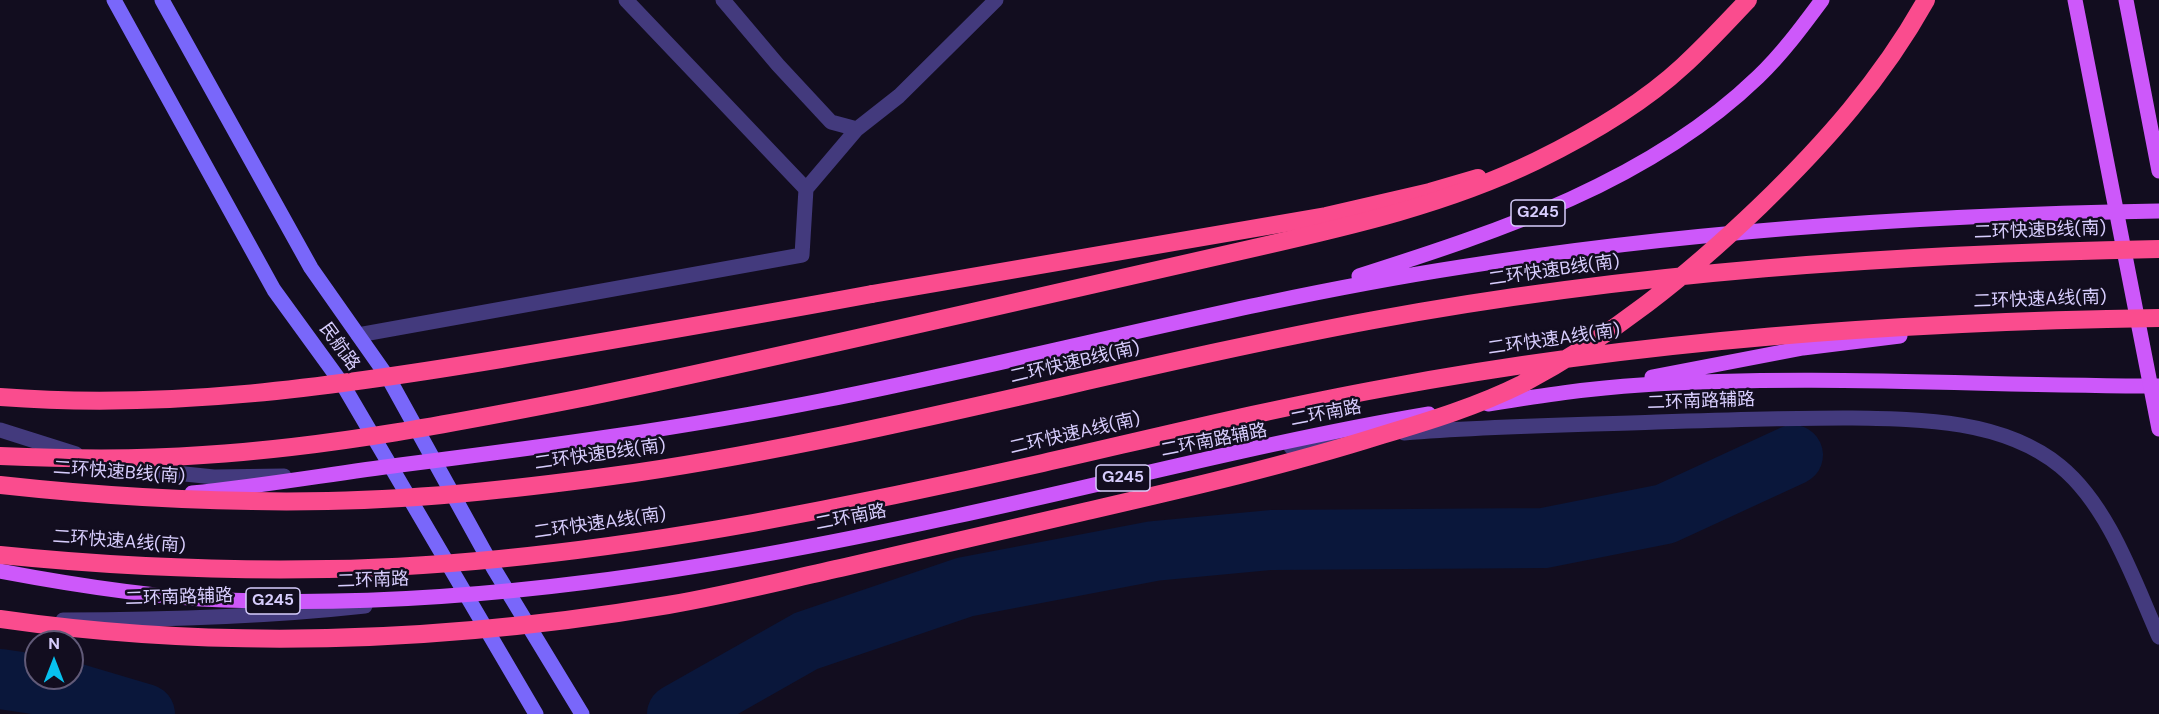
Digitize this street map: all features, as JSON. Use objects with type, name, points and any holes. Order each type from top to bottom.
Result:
[{"type":"highway","points":[[0,456],[135,459],[206,455],[342,441],[480,418],[718,369],[1332,230],[1429,204],[1478,187],[1538,160],[1591,132],[1680,69],[1748,0]]},
{"type":"highway","points":[[0,618],[157,635],[272,638],[401,634],[605,615],[674,604],[786,580],[1245,474],[1411,426],[1465,408],[1516,387],[1563,361],[1607,334],[1685,274],[1780,187],[1830,135],[1876,77],[1926,0]]},
{"type":"highway","points":[[0,397],[124,401],[219,398],[285,392],[403,375],[1326,216],[1430,192],[1538,160]]},
{"type":"highway","name":"二环快速B线(南)","points":[[0,485],[130,496],[231,501],[332,501],[534,486],[635,472],[833,438],[1288,337],[1465,304],[1546,292],[1654,278],[1860,260],[2159,249]]},
{"type":"highway","name":"二环快速A线(南)","points":[[0,555],[126,565],[252,570],[438,564],[542,554],[646,541],[847,505],[1302,404],[1388,387],[1568,358],[1761,337],[1865,329],[1987,322],[2159,318]]},
{"type":"main road","name":"民航路","points":[[114,0],[274,290],[343,385],[536,714]]},
{"type":"main road","name":"民航路","points":[[162,0],[311,268],[389,379],[508,591],[582,714]]},
{"type":"main road","name":"G245","points":[[0,493],[48,497],[192,494],[629,435],[772,411],[921,380],[1193,319],[1338,282],[1460,244],[1559,205],[1641,163],[1706,120],[1758,77],[1799,32],[1822,0]]},
{"type":"main road","points":[[2075,0],[2159,429]]},
{"type":"main road","points":[[2126,0],[2159,171]]},
{"type":"main road","points":[[1193,319],[1403,276],[1650,241],[1858,222],[1970,216],[2159,211]]},
{"type":"main road","points":[[1572,392],[1755,356],[1857,340],[1989,329],[2159,326]]},
{"type":"main road","name":"二环南路","points":[[0,571],[132,592],[221,600],[317,602],[466,595],[650,573],[753,557],[940,520],[1309,436],[1572,392],[1642,385],[1823,380],[2159,387]]},
{"type":"street","points":[[626,0],[806,189]]},
{"type":"street","points":[[723,0],[831,122],[857,129]]},
{"type":"street","points":[[358,335],[802,255],[806,189],[857,129],[899,96],[996,0]]},
{"type":"street","name":"二环南路辅路","points":[[1137,475],[1292,447],[1455,429],[1817,418],[1939,423],[1996,434],[2020,442],[2060,466],[2078,483],[2108,527],[2159,638]]},
{"type":"street","points":[[0,430],[84,457],[146,470],[214,477],[295,476],[391,466]]},
{"type":"street","name":"二环南路辅路","points":[[0,618],[144,620],[243,616],[351,608],[466,595]]},
{"type":"waterway","points":[[677,714],[806,641],[965,587],[1154,551],[1271,540],[1544,538],[1665,514],[1793,455]]},
{"type":"waterway","points":[[0,679],[54,687],[145,714]]}]
